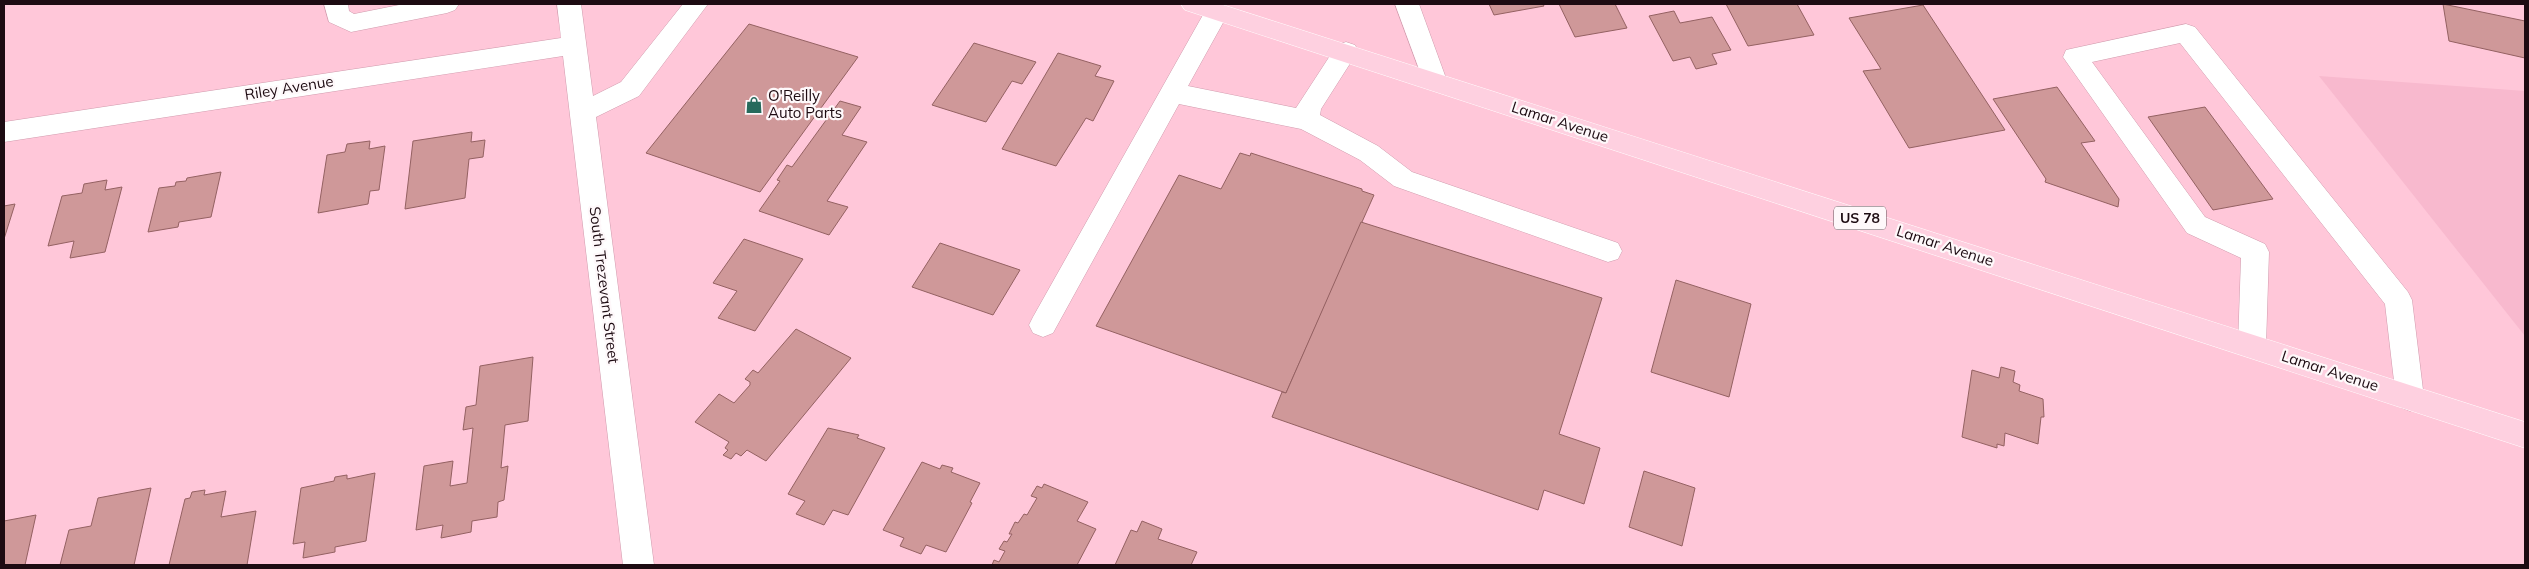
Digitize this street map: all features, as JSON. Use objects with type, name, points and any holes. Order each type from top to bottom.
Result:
[{"type":"main road","name":"Lamar Avenue","points":[[1205,8],[1346,51],[2525,435]]},
{"type":"street","points":[[336,4],[338,16],[351,23],[447,4]]},
{"type":"street","name":"South Trezevant Street","points":[[569,4],[639,565]]},
{"type":"street","points":[[582,113],[630,89],[696,4]]},
{"type":"street","points":[[1407,4],[1435,81]]},
{"type":"street","points":[[1043,325],[1173,93],[1205,8]]},
{"type":"street","points":[[2252,345],[2255,252],[2196,225],[2075,57],[2186,33],[2398,300],[2410,398]]},
{"type":"street","name":"Riley Avenue","points":[[4,132],[573,45]]},
{"type":"street","points":[[1307,120],[1309,108],[1346,51]]},
{"type":"street","points":[[1173,93],[1307,120],[1369,153],[1403,179],[1608,251]]},
{"type":"shaded area","points":[[2319,76],[2525,91],[2525,336]]},
{"type":"building","points":[[1489,4],[1543,4],[1544,6],[1494,15]]},
{"type":"building","points":[[1559,4],[1615,4],[1627,28],[1575,37]]},
{"type":"building","points":[[1726,4],[1797,4],[1814,35],[1748,46]]},
{"type":"building","points":[[2443,4],[2525,21],[2525,58],[2449,41]]},
{"type":"building","points":[[1923,5],[2005,130],[1909,148],[1863,71],[1881,69],[1849,18]]},
{"type":"building","points":[[1674,11],[1680,23],[1712,17],[1731,50],[1712,54],[1717,64],[1696,69],[1690,57],[1673,61],[1649,16]]},
{"type":"building","name":"O'Reilly Auto Parts","points":[[749,24],[858,57],[760,192],[646,153]]},
{"type":"building","points":[[974,43],[1036,62],[1022,84],[1012,81],[986,122],[932,105]]},
{"type":"building","points":[[1058,53],[1101,66],[1095,76],[1114,81],[1093,121],[1086,118],[1056,166],[1002,149]]},
{"type":"building","points":[[2057,87],[2095,141],[2081,143],[2119,199],[2118,207],[2045,182],[2046,179],[1993,99]]},
{"type":"building","points":[[840,101],[861,107],[842,135],[867,142],[827,201],[848,207],[829,235],[759,211],[780,181],[777,180],[787,165],[792,167]]},
{"type":"building","points":[[2205,107],[2273,199],[2213,210],[2148,117]]},
{"type":"building","points":[[472,132],[471,142],[485,140],[483,157],[469,159],[465,198],[405,209],[413,141]]},
{"type":"building","points":[[370,141],[369,149],[385,146],[379,190],[370,191],[368,204],[318,213],[327,155],[345,152],[347,144]]},
{"type":"building","points":[[1240,153],[1250,156],[1251,153],[1362,189],[1362,191],[1374,195],[1286,393],[1096,326],[1179,175],[1221,189]]},
{"type":"building","points":[[221,172],[211,217],[179,222],[178,227],[148,232],[159,188],[175,186],[176,182],[186,181],[187,178]]},
{"type":"building","points":[[107,180],[105,190],[122,187],[105,252],[70,258],[74,241],[48,246],[62,196],[82,193],[84,184]]},
{"type":"building","points":[[15,204],[4,239],[4,206]]},
{"type":"building","points":[[1361,222],[1602,298],[1559,434],[1600,448],[1584,504],[1544,490],[1538,510],[1272,417],[1282,392],[1286,393]]},
{"type":"building","points":[[744,239],[803,259],[755,331],[718,318],[737,291],[713,283]]},
{"type":"building","points":[[940,243],[1020,270],[993,315],[912,287]]},
{"type":"building","points":[[1676,280],[1751,304],[1729,397],[1651,372]]},
{"type":"building","points":[[796,329],[851,358],[766,461],[747,450],[741,456],[736,453],[731,459],[723,455],[728,450],[725,448],[729,442],[695,422],[719,394],[734,403],[750,385],[750,382],[745,379],[753,370],[758,373]]},
{"type":"building","points":[[533,357],[528,421],[505,425],[501,468],[508,466],[504,500],[498,502],[497,517],[472,521],[471,532],[441,538],[443,525],[416,530],[424,466],[453,461],[450,486],[467,483],[473,428],[463,430],[466,407],[476,405],[480,366]]},
{"type":"building","points":[[2001,367],[2015,371],[2013,382],[2020,385],[2019,391],[2043,399],[2044,417],[2041,417],[2038,444],[2005,433],[2004,446],[1997,444],[1997,448],[1962,437],[1972,370],[1999,378]]},
{"type":"building","points":[[828,428],[859,435],[857,438],[885,448],[848,515],[833,510],[824,525],[796,514],[805,501],[788,494]]},
{"type":"building","points":[[922,462],[940,469],[942,465],[953,468],[951,472],[980,483],[970,502],[972,503],[946,552],[926,545],[921,554],[900,546],[904,538],[883,530]]},
{"type":"building","points":[[1644,471],[1695,488],[1682,546],[1629,527]]},
{"type":"building","points":[[375,473],[366,541],[335,547],[335,552],[303,558],[305,542],[293,544],[301,488],[334,481],[335,477],[347,475],[347,479]]},
{"type":"building","points":[[1044,484],[1088,502],[1077,521],[1096,529],[1077,565],[992,565],[994,560],[999,562],[1005,551],[999,549],[1012,534],[1009,534],[1015,522],[1018,523],[1024,514],[1027,515],[1037,498],[1031,496],[1037,486],[1042,488]]},
{"type":"building","points":[[151,488],[134,565],[60,565],[69,530],[91,526],[98,498]]},
{"type":"building","points":[[205,490],[204,495],[226,491],[221,517],[256,511],[247,565],[169,565],[185,499],[190,498],[192,492]]},
{"type":"building","points":[[36,515],[25,565],[4,565],[4,521]]},
{"type":"building","points":[[1142,521],[1162,529],[1158,539],[1197,552],[1191,565],[1115,565],[1131,530],[1137,532]]},
{"type":"place","name":"O'Reilly Auto Parts","points":[[754,105]]}]
